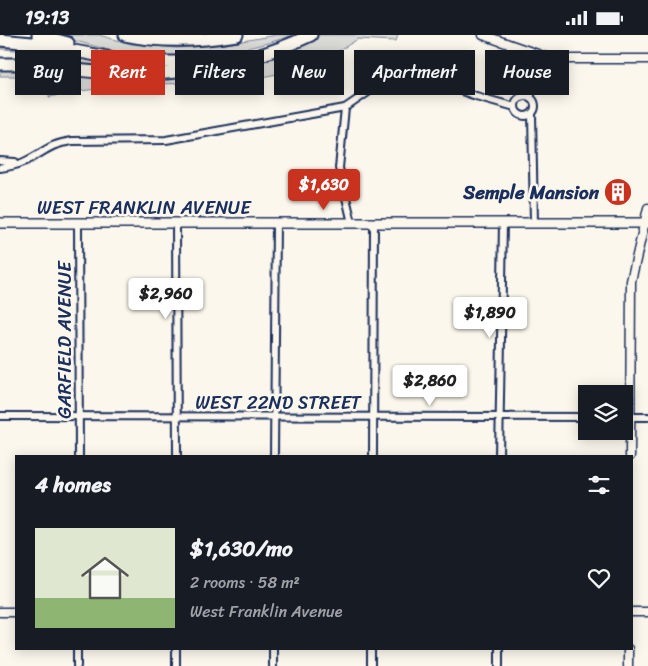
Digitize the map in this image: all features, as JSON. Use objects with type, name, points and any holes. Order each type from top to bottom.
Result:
[{"type":"highway","points":[[38,35],[121,57],[168,63]]},
{"type":"highway","points":[[126,35],[148,39],[183,41],[238,35]]},
{"type":"highway","points":[[0,65],[10,64],[110,73],[155,73],[204,68],[277,49],[312,35]]},
{"type":"highway","points":[[2,40],[32,43],[121,60],[168,63],[212,62],[277,49]]},
{"type":"main road","name":"WEST FRANKLIN AVENUE","points":[[0,223],[646,223]]},
{"type":"street","points":[[483,35],[526,50]]},
{"type":"street","points":[[569,57],[648,59]]},
{"type":"street","points":[[0,169],[21,163],[50,146],[61,142],[166,140],[345,108],[393,75],[416,75],[476,96],[515,107]]},
{"type":"street","points":[[532,114],[526,117],[516,112],[516,101],[521,97],[530,97],[536,105],[532,114],[534,223]]},
{"type":"street","points":[[345,108],[339,167],[352,223]]},
{"type":"street","points":[[0,161],[15,162],[33,157]]},
{"type":"street","points":[[628,385],[631,281],[648,208]]},
{"type":"street","name":"GARFIELD AVENUE","points":[[78,223],[79,455]]},
{"type":"street","points":[[176,223],[177,455]]},
{"type":"street","points":[[274,455],[276,223]]},
{"type":"street","points":[[373,455],[374,223]]},
{"type":"street","points":[[499,455],[503,223]]},
{"type":"street","name":"WEST 22ND STREET","points":[[0,416],[578,417]]},
{"type":"street","points":[[633,417],[648,417]]},
{"type":"street","points":[[629,440],[630,455]]},
{"type":"street","points":[[0,612],[15,612]]},
{"type":"street","points":[[633,612],[648,612]]},
{"type":"street","points":[[78,650],[78,666]]},
{"type":"street","points":[[176,650],[176,666]]},
{"type":"street","points":[[273,650],[273,666]]},
{"type":"street","points":[[371,650],[371,666]]},
{"type":"street","points":[[499,650],[499,666]]},
{"type":"street","points":[[628,650],[628,666]]},
{"type":"shaded area","points":[[53,35],[99,35],[131,44],[177,48],[226,44],[276,35],[294,35],[238,50],[175,50],[175,58],[165,58],[165,50],[111,50]]},
{"type":"shaded area","points":[[319,35],[398,35],[396,41],[358,39],[340,50],[286,50]]},
{"type":"shaded area","points":[[2,45],[14,45],[50,50],[15,50],[2,49]]},
{"type":"shaded area","points":[[274,52],[274,75],[264,77],[264,54]]},
{"type":"shaded area","points":[[81,54],[91,56],[91,67],[81,66]]},
{"type":"shaded area","points":[[0,68],[15,69],[15,76],[0,76]]},
{"type":"shaded area","points":[[175,68],[175,84],[165,84],[165,70]]},
{"type":"shaded area","points":[[81,74],[91,75],[91,90],[81,91]]},
{"type":"place","name":"Semple Mansion","points":[[618,192]]}]
